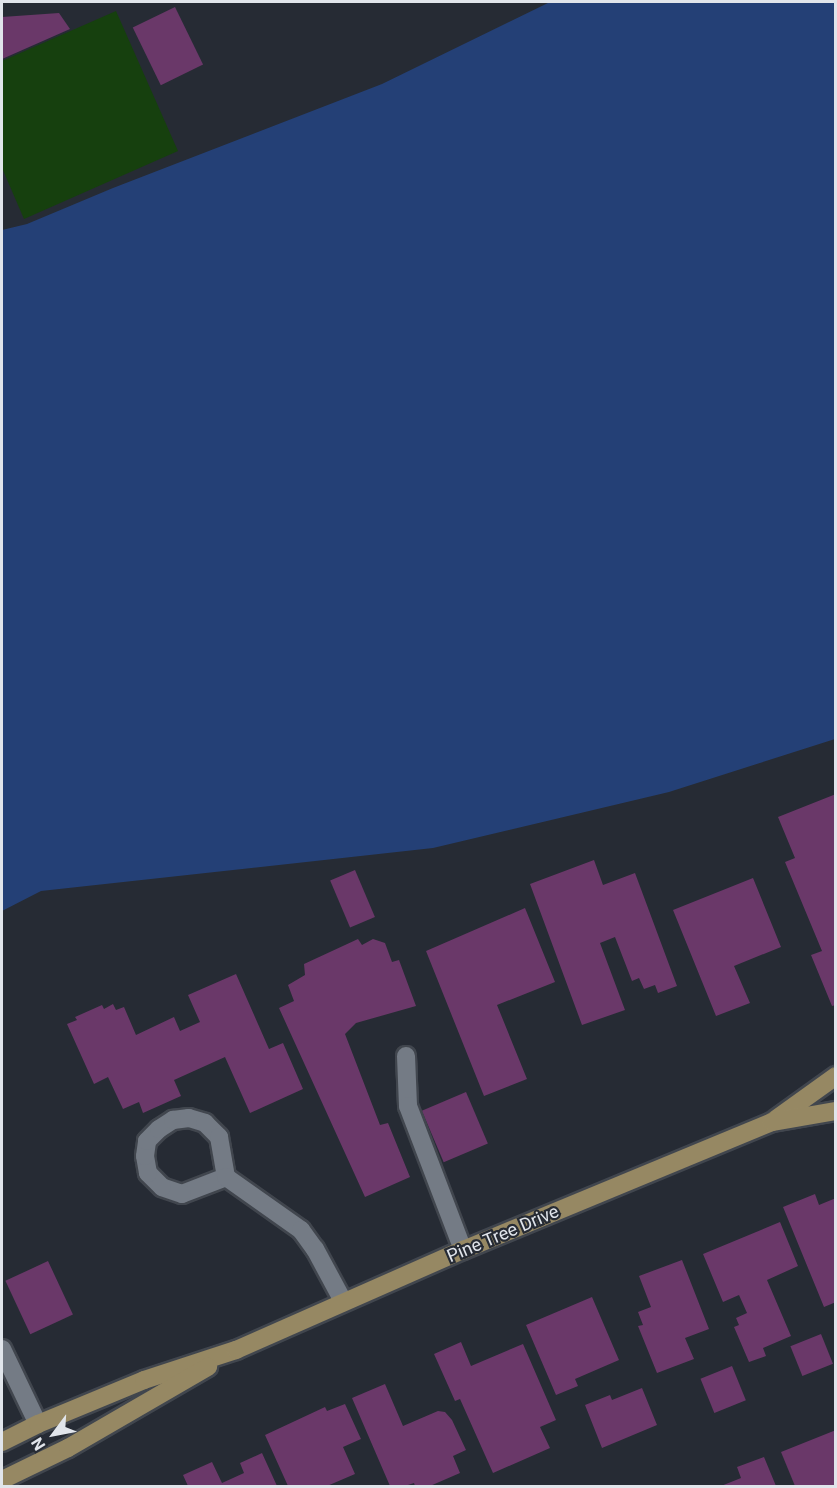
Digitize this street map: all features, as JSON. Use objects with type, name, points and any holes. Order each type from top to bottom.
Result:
[{"type":"main road","name":"Pine Tree Drive","points":[[2,1480],[153,1400],[236,1350],[343,1301],[772,1122],[836,1076]]},
{"type":"main road","name":"Pine Tree Drive","points":[[772,1122],[836,1112]]},
{"type":"main road","name":"Pine Tree Drive","points":[[2,1442],[38,1424],[144,1380],[236,1350]]},
{"type":"street","points":[[406,1056],[408,1106],[463,1250]]},
{"type":"street","points":[[226,1177],[182,1194],[162,1187],[148,1173],[145,1156],[147,1141],[173,1120],[189,1118],[205,1123],[219,1137],[226,1177],[301,1230],[315,1249],[343,1301]]},
{"type":"street","points":[[2,1349],[38,1424]]},
{"type":"street","points":[[2,1480],[4,1486]]},
{"type":"green space","points":[[116,11],[178,151],[24,219],[2,168],[2,61]]},
{"type":"water","points":[[550,2],[835,2],[835,739],[669,792],[433,848],[41,891],[2,911],[2,230],[27,224],[113,188],[382,84]]},
{"type":"building","points":[[175,7],[203,65],[161,85],[133,28]]},
{"type":"building","points":[[59,13],[70,29],[2,59],[2,17]]},
{"type":"building","points":[[836,794],[836,1005],[832,1006],[811,955],[822,951],[785,862],[795,858],[778,817]]},
{"type":"building","points":[[594,860],[603,885],[635,873],[677,986],[658,993],[655,985],[644,989],[639,978],[632,981],[615,937],[600,943],[625,1010],[582,1025],[530,884]]},
{"type":"building","points":[[355,870],[375,917],[350,927],[330,881]]},
{"type":"building","points":[[753,878],[781,947],[734,966],[750,1003],[716,1016],[673,910]]},
{"type":"building","points":[[525,908],[555,982],[497,1005],[527,1079],[484,1096],[426,951]]},
{"type":"building","points":[[358,939],[362,945],[373,939],[385,943],[392,962],[399,960],[416,1006],[356,1023],[345,1034],[380,1125],[388,1123],[410,1177],[365,1197],[279,1008],[294,1001],[288,985],[305,975],[304,964]]},
{"type":"building","points":[[236,974],[269,1049],[283,1043],[303,1089],[250,1113],[225,1057],[174,1080],[181,1096],[143,1113],[139,1102],[123,1109],[108,1077],[94,1084],[67,1024],[77,1020],[75,1017],[102,1005],[104,1009],[113,1004],[116,1010],[124,1007],[136,1035],[174,1017],[180,1031],[200,1022],[188,995]]},
{"type":"building","points":[[466,1092],[488,1144],[444,1162],[422,1111]]},
{"type":"building","points":[[815,1194],[819,1205],[836,1198],[836,1302],[824,1307],[783,1207]]},
{"type":"building","points":[[780,1222],[798,1266],[767,1280],[791,1336],[763,1348],[766,1356],[749,1362],[734,1327],[739,1325],[736,1318],[747,1313],[739,1295],[723,1302],[703,1254]]},
{"type":"building","points":[[682,1260],[709,1329],[685,1338],[694,1359],[657,1373],[638,1326],[643,1325],[638,1312],[651,1307],[639,1276]]},
{"type":"building","points":[[48,1261],[73,1314],[30,1334],[5,1281]]},
{"type":"building","points":[[592,1297],[619,1360],[575,1379],[578,1386],[556,1395],[526,1325]]},
{"type":"building","points":[[821,1334],[833,1364],[802,1376],[790,1346]]},
{"type":"building","points":[[461,1342],[471,1366],[523,1344],[556,1420],[540,1427],[550,1448],[493,1473],[460,1399],[455,1401],[434,1354]]},
{"type":"building","points":[[732,1366],[746,1400],[714,1413],[700,1379]]},
{"type":"building","points":[[385,1384],[403,1426],[438,1411],[445,1412],[452,1420],[466,1450],[453,1456],[460,1473],[430,1486],[415,1486],[414,1483],[405,1486],[390,1486],[352,1398]]},
{"type":"building","points":[[642,1388],[657,1425],[602,1448],[585,1405],[610,1395],[612,1400]]},
{"type":"building","points":[[345,1404],[361,1439],[343,1447],[355,1474],[327,1486],[288,1486],[265,1435],[325,1407],[327,1411]]},
{"type":"building","points":[[836,1430],[836,1486],[795,1486],[781,1452]]},
{"type":"building","points":[[262,1453],[277,1486],[188,1486],[183,1475],[212,1462],[222,1483],[244,1473],[240,1463]]},
{"type":"building","points":[[764,1457],[776,1486],[721,1486],[741,1478],[737,1467]]}]
